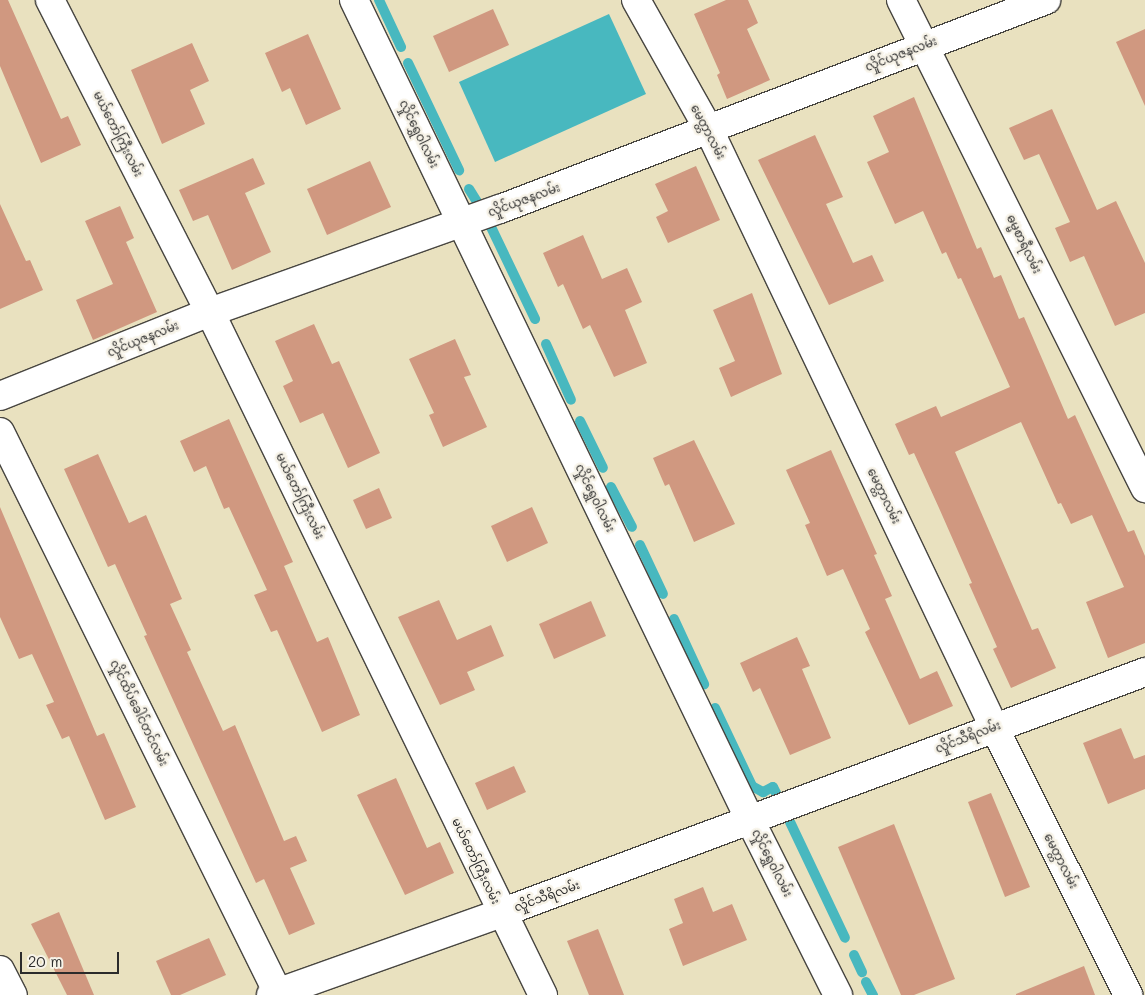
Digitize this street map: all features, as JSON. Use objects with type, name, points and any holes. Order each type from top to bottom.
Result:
[{"type":"street","name":"မယ်တော်ကြီးလမ်း","points":[[50,0],[210,312],[501,914],[543,995]]},
{"type":"street","name":"လှိုင်ရွှေဝါလမ်း","points":[[354,0],[462,223],[757,818],[838,995]]},
{"type":"street","name":"မေတ္တာလမ်း","points":[[636,0],[709,130],[994,727],[1128,995]]},
{"type":"street","name":"ဓမ္မစာရီလမ်း","points":[[901,0],[1145,488]]},
{"type":"street","name":"လှိုင်ယုဇနလမ်း","points":[[0,396],[210,312],[462,223],[709,130],[924,44],[1046,0]]},
{"type":"street","name":"လှိုင်ထိပ်ခေါင်တင်လမ်း","points":[[0,432],[276,994]]},
{"type":"street","name":"လှိုင်သီရိလမ်း","points":[[276,994],[501,914],[994,727],[1145,672]]},
{"type":"street","points":[[0,970],[13,995]]},
{"type":"water","points":[[609,14],[646,94],[495,162],[459,82]]},
{"type":"building","points":[[0,0],[8,0],[61,119],[68,116],[81,145],[41,163],[0,66]]},
{"type":"building","points":[[726,0],[748,0],[758,23],[747,29],[770,80],[727,99],[717,75],[720,73],[694,14]]},
{"type":"building","points":[[493,9],[509,45],[449,72],[433,36]]},
{"type":"building","points":[[1145,29],[1145,106],[1116,42]]},
{"type":"building","points":[[308,34],[341,109],[306,125],[290,88],[282,92],[265,53]]},
{"type":"building","points":[[192,43],[209,81],[190,90],[205,124],[162,144],[131,70]]},
{"type":"building","points":[[914,97],[977,249],[981,247],[994,278],[1001,275],[1019,319],[1024,317],[1068,419],[1075,415],[1128,532],[1134,530],[1145,556],[1145,643],[1108,658],[1086,602],[1124,587],[1092,515],[1071,524],[1061,503],[1058,504],[1021,422],[955,452],[1032,630],[1038,628],[1056,668],[1011,688],[993,649],[997,647],[969,584],[972,583],[914,453],[909,455],[895,424],[936,406],[941,417],[1010,387],[961,278],[958,279],[946,252],[942,254],[923,211],[895,224],[867,162],[889,152],[873,116]]},
{"type":"building","points":[[1052,109],[1097,210],[1116,201],[1145,263],[1145,313],[1115,326],[1084,256],[1070,262],[1055,228],[1070,222],[1039,154],[1024,160],[1009,128]]},
{"type":"building","points":[[815,135],[843,197],[826,204],[853,263],[872,255],[884,281],[829,305],[758,160]]},
{"type":"building","points":[[253,158],[265,184],[245,193],[271,252],[232,270],[208,215],[193,221],[179,190]]},
{"type":"building","points":[[370,161],[391,207],[327,235],[307,189]]},
{"type":"building","points":[[696,166],[720,220],[668,243],[656,217],[668,211],[655,184]]},
{"type":"building","points":[[0,204],[26,261],[30,260],[43,290],[0,309]]},
{"type":"building","points":[[120,206],[134,238],[126,242],[157,312],[93,340],[76,300],[113,284],[85,221]]},
{"type":"building","points":[[583,235],[602,279],[627,268],[642,302],[625,310],[647,363],[614,377],[590,325],[583,329],[563,284],[558,287],[543,253]]},
{"type":"building","points":[[752,293],[782,374],[731,397],[719,368],[735,361],[713,310]]},
{"type":"building","points":[[314,324],[332,364],[339,361],[380,453],[348,468],[323,413],[300,423],[283,386],[293,381],[275,341]]},
{"type":"building","points":[[455,339],[471,375],[464,377],[487,427],[443,447],[429,415],[434,413],[409,359]]},
{"type":"building","points":[[229,419],[293,562],[284,566],[317,642],[328,637],[360,715],[322,732],[277,630],[271,632],[254,595],[267,590],[229,507],[224,509],[206,466],[194,472],[180,441]]},
{"type":"building","points":[[694,440],[735,524],[694,542],[669,484],[665,486],[653,458]]},
{"type":"building","points":[[831,450],[877,554],[874,555],[892,596],[885,599],[920,679],[937,671],[953,706],[909,725],[865,632],[870,629],[843,569],[827,576],[805,525],[810,523],[786,470]]},
{"type":"building","points":[[98,454],[129,523],[146,515],[182,599],[170,604],[191,650],[187,652],[223,731],[235,725],[284,841],[296,836],[307,861],[290,868],[315,924],[289,935],[264,879],[256,883],[144,636],[147,635],[115,564],[108,567],[64,469]]},
{"type":"building","points":[[379,488],[392,518],[366,529],[353,500]]},
{"type":"building","points":[[0,507],[97,736],[104,733],[136,807],[105,820],[69,736],[62,739],[46,705],[54,702],[32,654],[19,659],[0,617]]},
{"type":"building","points":[[532,507],[548,543],[507,562],[491,526]]},
{"type":"building","points":[[439,600],[457,640],[491,625],[504,656],[467,672],[475,690],[440,705],[398,617]]},
{"type":"building","points":[[591,601],[606,636],[554,659],[539,624]]},
{"type":"building","points":[[797,637],[810,666],[802,669],[831,738],[790,755],[760,688],[753,692],[740,663]]},
{"type":"building","points":[[1121,728],[1134,759],[1145,755],[1145,789],[1108,804],[1083,743]]},
{"type":"building","points":[[514,766],[526,792],[487,810],[475,783]]},
{"type":"building","points":[[396,778],[427,848],[440,842],[454,873],[405,895],[357,795]]},
{"type":"building","points":[[991,793],[1030,887],[1005,897],[968,802]]},
{"type":"building","points":[[894,824],[955,979],[914,995],[901,995],[838,847]]},
{"type":"building","points":[[703,887],[713,912],[732,904],[747,940],[683,966],[669,929],[683,923],[674,899]]},
{"type":"building","points":[[59,912],[94,995],[67,995],[31,924]]},
{"type":"building","points":[[598,929],[624,995],[589,995],[567,941]]},
{"type":"building","points":[[209,938],[226,975],[180,995],[171,995],[156,961]]},
{"type":"building","points":[[1084,966],[1095,995],[1016,995],[1016,994]]},
{"type":"waterway","points":[[379,0],[401,47]]},
{"type":"waterway","points":[[408,63],[459,170]]},
{"type":"waterway","points":[[469,189],[481,208]]},
{"type":"waterway","points":[[491,227],[535,319]]},
{"type":"waterway","points":[[546,344],[571,400]]},
{"type":"waterway","points":[[580,421],[603,468]]},
{"type":"waterway","points":[[611,487],[632,527]]},
{"type":"waterway","points":[[640,545],[663,594]]},
{"type":"waterway","points":[[674,619],[704,684]]},
{"type":"waterway","points":[[715,708],[752,786],[763,792],[773,787],[776,793]]},
{"type":"waterway","points":[[790,822],[845,938]]},
{"type":"waterway","points":[[854,955],[862,972]]},
{"type":"waterway","points":[[866,982],[873,995]]}]
